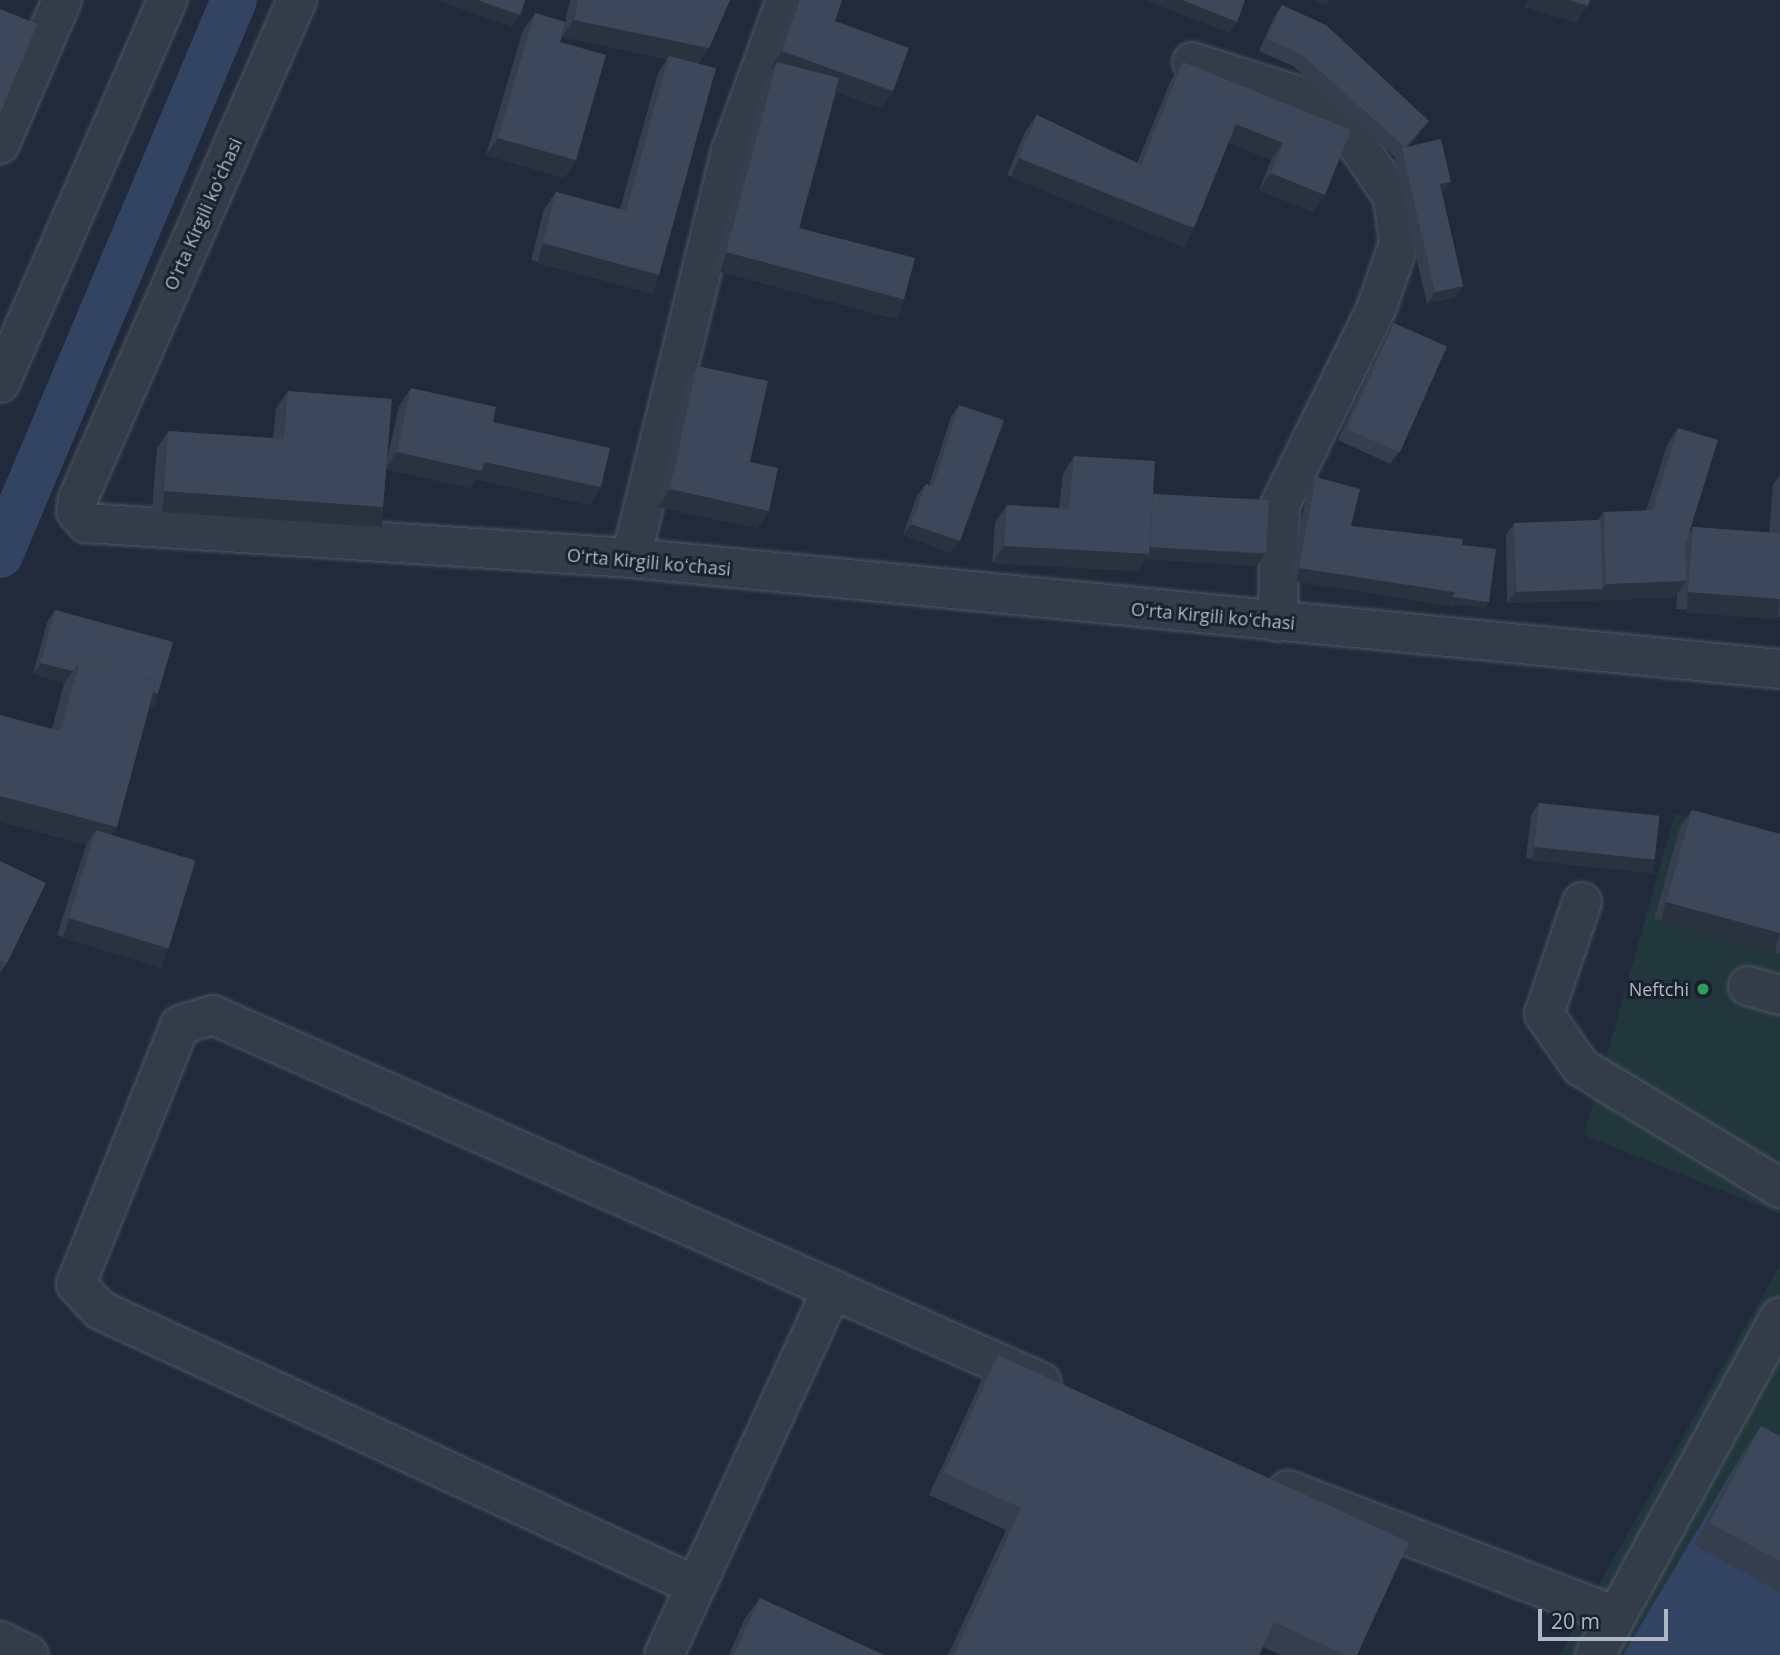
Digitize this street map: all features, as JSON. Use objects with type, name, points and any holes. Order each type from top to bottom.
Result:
[{"type":"street","points":[[0,144],[62,0]]},
{"type":"street","points":[[0,383],[167,0]]},
{"type":"street","name":"Oʻrta Kirgili koʻchasi","points":[[297,0],[76,511],[86,523],[631,558],[1780,668]]},
{"type":"street","points":[[631,558],[731,151],[786,0]]},
{"type":"street","points":[[1192,62],[1308,99],[1349,133],[1393,197],[1399,243],[1377,307],[1280,505],[1278,622]]},
{"type":"street","points":[[1582,902],[1544,1013],[1581,1067],[1780,1188]]},
{"type":"street","points":[[694,1585],[100,1310],[75,1284],[180,1024],[213,1015],[1071,1395]]},
{"type":"street","points":[[664,1655],[832,1289]]},
{"type":"street","points":[[1595,1655],[1780,1317]]},
{"type":"street","points":[[1259,1478],[1616,1616]]},
{"type":"street","points":[[0,1641],[29,1655]]},
{"type":"green space","name":"Neftchi","points":[[1675,814],[1780,842],[1780,1214],[1584,1135]]},
{"type":"green space","points":[[1780,1265],[1780,1655],[1559,1655]]},
{"type":"water","points":[[1746,1448],[1780,1467],[1780,1655],[1623,1655]]},
{"type":"building","points":[[477,0],[525,0],[520,15]]},
{"type":"building","points":[[578,0],[730,0],[709,48],[574,20]]},
{"type":"building","points":[[800,0],[842,0],[835,21],[909,48],[893,91],[782,51]]},
{"type":"building","points":[[1182,0],[1245,0],[1237,22]]},
{"type":"building","points":[[1569,0],[1590,0],[1588,6]]},
{"type":"building","points":[[1282,5],[1326,25],[1429,121],[1405,147],[1301,54],[1267,39]]},
{"type":"building","points":[[0,9],[37,24],[0,114]]},
{"type":"building","points":[[535,13],[565,22],[560,42],[606,55],[576,160],[498,138]]},
{"type":"building","points":[[669,56],[716,68],[659,275],[543,243],[556,192],[626,211]]},
{"type":"building","points":[[777,62],[839,78],[799,228],[915,258],[904,299],[726,252]]},
{"type":"building","points":[[1183,62],[1351,130],[1325,195],[1271,173],[1283,143],[1236,124],[1194,228],[1019,158],[1037,115],[1141,165]]},
{"type":"building","points":[[1441,139],[1451,182],[1440,184],[1463,286],[1435,292],[1402,148]]},
{"type":"building","points":[[1394,323],[1447,347],[1400,453],[1347,429]]},
{"type":"building","points":[[697,366],[768,381],[750,462],[778,468],[769,511],[670,489]]},
{"type":"building","points":[[411,388],[496,407],[493,422],[610,448],[601,487],[484,462],[482,471],[397,452]]},
{"type":"building","points":[[288,391],[392,399],[383,507],[164,491],[168,431],[284,439]]},
{"type":"building","points":[[959,405],[1004,420],[960,541],[911,524],[926,484],[933,487]]},
{"type":"building","points":[[1678,428],[1718,440],[1685,546],[1686,581],[1606,584],[1604,512],[1653,510]]},
{"type":"building","points":[[1074,456],[1155,461],[1149,554],[1004,546],[1007,505],[1069,509]]},
{"type":"building","points":[[1316,477],[1360,489],[1351,526],[1463,539],[1456,592],[1299,568]]},
{"type":"building","points":[[1153,494],[1269,500],[1266,553],[1150,547]]},
{"type":"building","points":[[1600,520],[1602,589],[1516,592],[1514,523]]},
{"type":"building","points":[[1693,527],[1779,533],[1780,527],[1780,599],[1688,592]]},
{"type":"building","points":[[1462,545],[1496,549],[1489,602],[1452,597],[1456,592]]},
{"type":"building","points":[[55,610],[173,642],[158,694],[153,692],[156,681],[80,661],[73,671],[41,663]]},
{"type":"building","points":[[80,661],[156,681],[117,827],[0,796],[0,715],[60,731]]},
{"type":"building","points":[[1539,803],[1659,816],[1655,859],[1534,847]]},
{"type":"building","points":[[1692,810],[1780,834],[1780,933],[1666,902]]},
{"type":"building","points":[[96,830],[195,860],[169,948],[69,918]]},
{"type":"building","points":[[0,861],[46,883],[7,963],[0,960]]},
{"type":"building","points":[[998,1355],[1409,1542],[1357,1655],[1345,1655],[1274,1622],[1259,1655],[954,1655],[1021,1508],[944,1473]]},
{"type":"building","points":[[1761,1426],[1780,1436],[1780,1561],[1709,1523]]},
{"type":"building","points":[[760,1598],[884,1655],[734,1655]]},
{"type":"waterway","points":[[0,555],[234,0]]},
{"type":"place","name":"Neftchi","points":[[1703,989]]}]
